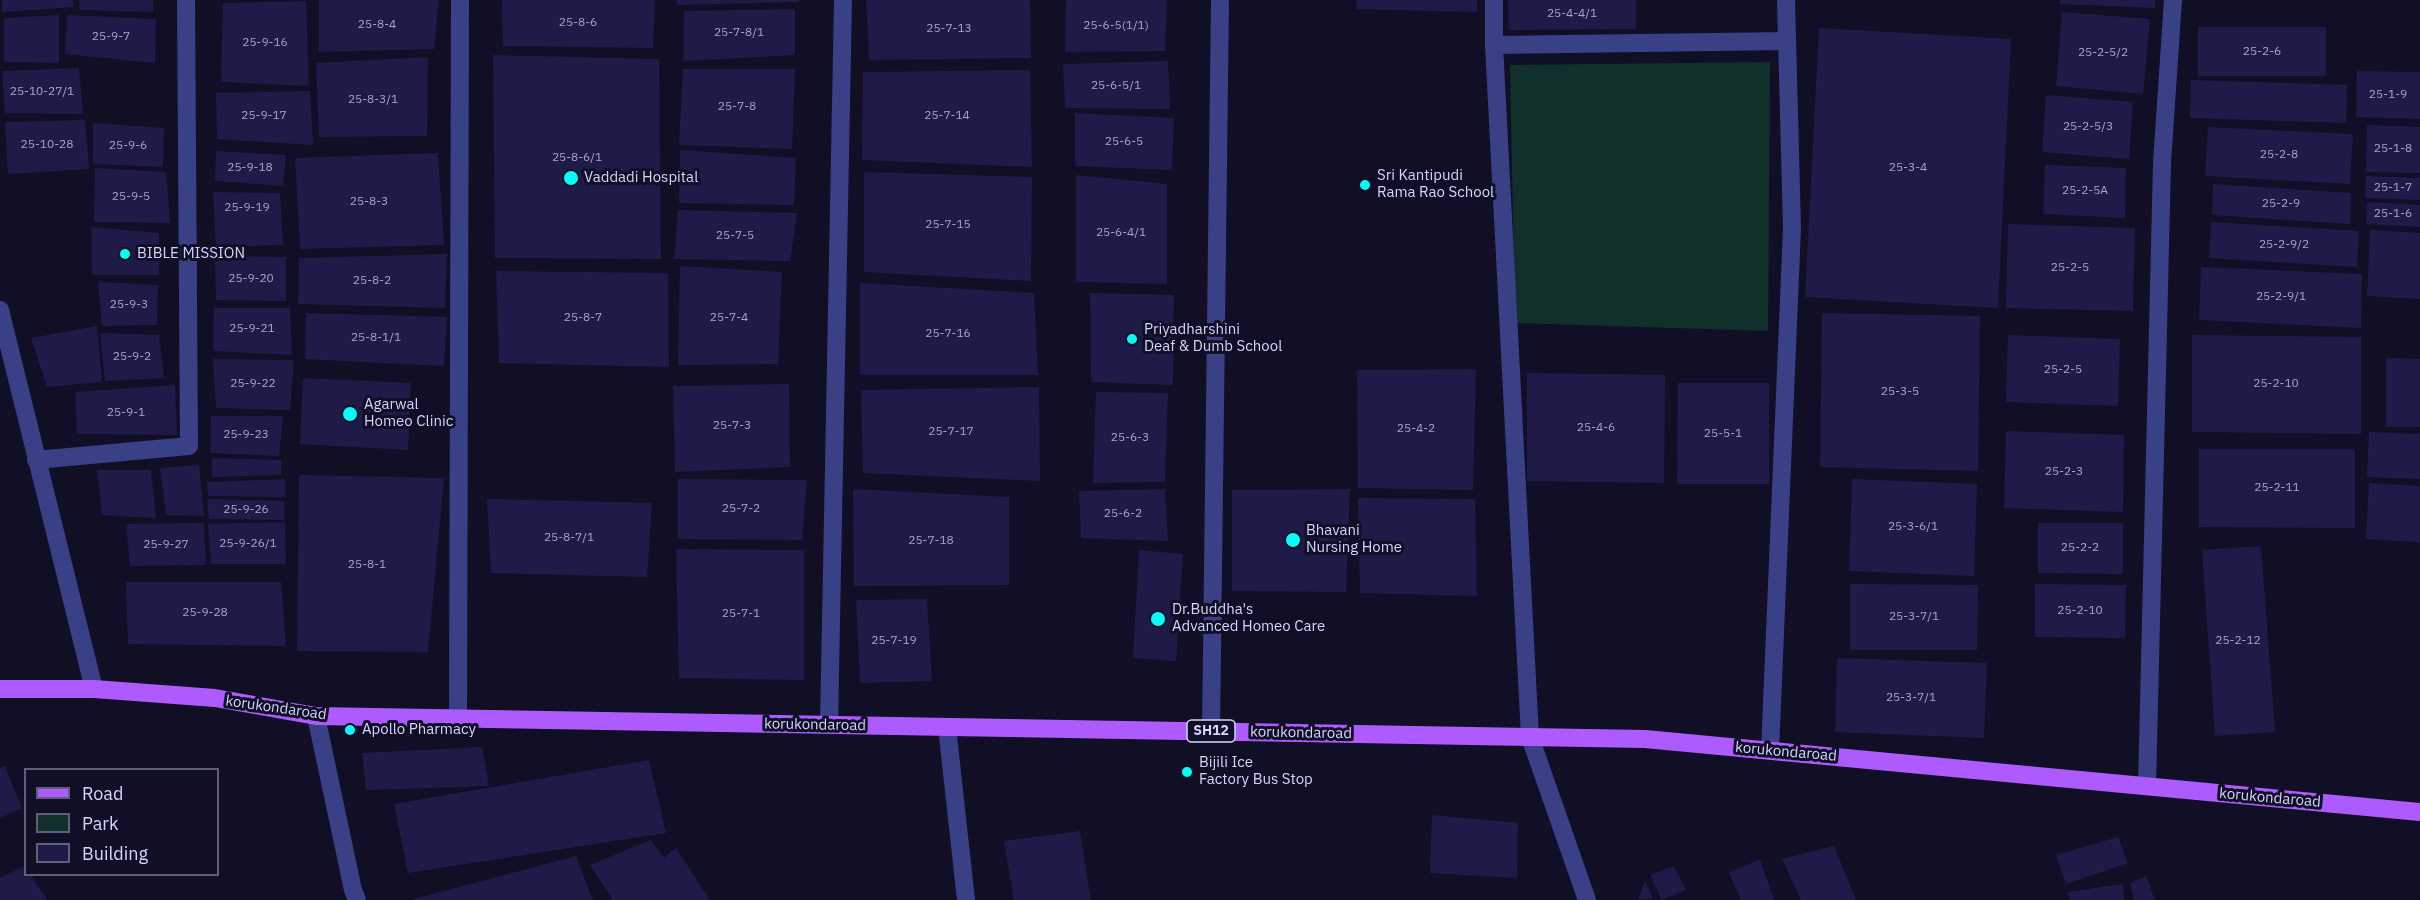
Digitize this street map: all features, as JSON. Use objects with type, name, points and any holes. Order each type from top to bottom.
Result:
[{"type":"main road","name":"korukondaroad","points":[[0,689],[94,689],[214,698],[316,716],[1645,739],[2420,812]]},
{"type":"street","points":[[36,460],[189,446],[186,0]]},
{"type":"street","points":[[458,718],[460,0]]},
{"type":"street","points":[[829,725],[843,0]]},
{"type":"street","points":[[1211,731],[1220,0]]},
{"type":"street","points":[[1494,0],[1494,45],[1530,737],[1587,900]]},
{"type":"street","points":[[1770,751],[1792,228],[1786,0]]},
{"type":"street","points":[[2147,786],[2162,163],[2172,0]]},
{"type":"street","points":[[1494,45],[1786,41]]},
{"type":"street","points":[[0,310],[94,689]]},
{"type":"street","points":[[316,716],[357,900]]},
{"type":"street","points":[[947,727],[966,900]]},
{"type":"green space","points":[[1770,62],[1768,331],[1515,323],[1510,65]]},
{"type":"building","points":[[2,0],[73,0],[74,7],[2,12]]},
{"type":"building","points":[[79,0],[153,0],[153,12],[80,10]]},
{"type":"building","points":[[319,0],[439,0],[434,49],[319,52]]},
{"type":"building","points":[[502,0],[655,0],[653,48],[503,46]]},
{"type":"building","points":[[677,0],[799,0],[799,2],[677,5]]},
{"type":"building","points":[[866,0],[1030,0],[1031,58],[869,60]]},
{"type":"building","points":[[1066,0],[1167,0],[1165,51],[1065,52]]},
{"type":"building","points":[[1357,0],[1477,0],[1477,12],[1356,9]]},
{"type":"building","points":[[1508,0],[1636,0],[1636,29],[1509,30]]},
{"type":"building","points":[[2060,0],[2155,0],[2155,8],[2060,4]]},
{"type":"building","points":[[306,1],[309,86],[221,82],[223,3]]},
{"type":"building","points":[[795,9],[795,55],[683,61],[684,11]]},
{"type":"building","points":[[2062,12],[2150,19],[2143,94],[2056,86]]},
{"type":"building","points":[[59,15],[59,63],[4,62],[4,18]]},
{"type":"building","points":[[67,15],[156,19],[155,63],[65,54]]},
{"type":"building","points":[[2198,27],[2326,27],[2326,76],[2198,76]]},
{"type":"building","points":[[1819,28],[2011,39],[1998,308],[1805,297]]},
{"type":"building","points":[[493,55],[659,59],[661,259],[495,258]]},
{"type":"building","points":[[428,57],[427,136],[319,137],[316,63]]},
{"type":"building","points":[[1168,61],[1170,109],[1065,108],[1063,64]]},
{"type":"building","points":[[79,68],[83,114],[5,113],[2,71]]},
{"type":"building","points":[[683,69],[795,69],[792,149],[679,145]]},
{"type":"building","points":[[1030,70],[1032,167],[862,160],[863,72]]},
{"type":"building","points":[[2357,71],[2420,72],[2420,119],[2356,117]]},
{"type":"building","points":[[2191,80],[2347,85],[2346,123],[2190,118]]},
{"type":"building","points":[[310,91],[313,145],[217,139],[216,93]]},
{"type":"building","points":[[2046,95],[2133,102],[2129,159],[2042,152]]},
{"type":"building","points":[[1075,113],[1174,118],[1172,170],[1075,166]]},
{"type":"building","points":[[85,120],[89,169],[8,174],[5,122]]},
{"type":"building","points":[[93,123],[164,128],[163,167],[93,164]]},
{"type":"building","points":[[2367,125],[2420,127],[2420,173],[2366,172]]},
{"type":"building","points":[[2208,127],[2353,134],[2350,184],[2205,176]]},
{"type":"building","points":[[680,150],[796,158],[794,205],[679,203]]},
{"type":"building","points":[[216,151],[286,155],[283,186],[215,181]]},
{"type":"building","points":[[438,153],[444,245],[300,249],[295,158]]},
{"type":"building","points":[[2045,165],[2126,168],[2125,218],[2043,214]]},
{"type":"building","points":[[95,168],[166,172],[170,223],[94,222]]},
{"type":"building","points":[[864,172],[1032,177],[1031,281],[864,272]]},
{"type":"building","points":[[1076,175],[1167,184],[1167,284],[1076,282]]},
{"type":"building","points":[[2366,176],[2420,178],[2420,200],[2365,198]]},
{"type":"building","points":[[2213,184],[2351,193],[2350,224],[2212,215]]},
{"type":"building","points":[[213,192],[280,193],[283,245],[216,247]]},
{"type":"building","points":[[2367,202],[2420,205],[2420,227],[2366,224]]},
{"type":"building","points":[[678,210],[797,213],[790,261],[674,259]]},
{"type":"building","points":[[2211,222],[2359,231],[2357,267],[2209,258]]},
{"type":"building","points":[[2008,224],[2135,228],[2133,311],[2006,308]]},
{"type":"building","name":"BIBLE MISSION","points":[[91,227],[159,233],[159,275],[92,275]]},
{"type":"building","points":[[2370,230],[2420,233],[2420,299],[2367,296]]},
{"type":"building","points":[[447,254],[445,308],[298,304],[299,258]]},
{"type":"building","points":[[215,256],[286,257],[286,301],[216,300]]},
{"type":"building","points":[[680,266],[782,272],[778,364],[678,365]]},
{"type":"building","points":[[2201,267],[2362,274],[2361,328],[2199,320]]},
{"type":"building","points":[[496,271],[668,273],[669,367],[499,363]]},
{"type":"building","points":[[98,282],[158,285],[157,325],[102,326]]},
{"type":"building","points":[[860,283],[1034,293],[1038,375],[860,375]]},
{"type":"building","name":"Priyadharshini Deaf & Dumb School","points":[[1090,293],[1174,295],[1173,385],[1091,382]]},
{"type":"building","points":[[214,308],[290,308],[292,355],[213,351]]},
{"type":"building","points":[[306,313],[447,317],[444,366],[305,359]]},
{"type":"building","points":[[1822,313],[1980,316],[1978,471],[1820,467]]},
{"type":"building","points":[[97,326],[102,382],[47,387],[31,338]]},
{"type":"building","points":[[100,333],[159,335],[164,378],[105,381]]},
{"type":"building","points":[[2008,335],[2120,339],[2118,406],[2006,402]]},
{"type":"building","points":[[2192,335],[2361,337],[2361,434],[2192,432]]},
{"type":"building","points":[[2386,358],[2420,359],[2420,427],[2386,427]]},
{"type":"building","points":[[213,359],[294,360],[290,410],[216,408]]},
{"type":"building","points":[[1476,369],[1473,490],[1358,488],[1357,370]]},
{"type":"building","points":[[1527,373],[1665,375],[1664,483],[1527,481]]},
{"type":"building","points":[[303,378],[411,383],[408,450],[300,444]]},
{"type":"building","points":[[1678,383],[1769,383],[1769,484],[1677,484]]},
{"type":"building","points":[[789,384],[790,467],[675,472],[673,386]]},
{"type":"building","points":[[175,385],[177,435],[77,434],[75,392]]},
{"type":"building","points":[[1039,387],[1040,481],[863,473],[861,390]]},
{"type":"building","points":[[1096,392],[1168,393],[1165,482],[1093,483]]},
{"type":"building","points":[[211,416],[283,416],[279,456],[210,453]]},
{"type":"building","points":[[2006,431],[2124,435],[2123,512],[2004,508]]},
{"type":"building","points":[[2369,432],[2420,434],[2420,479],[2367,477]]},
{"type":"building","points":[[2199,449],[2355,449],[2355,528],[2199,527]]},
{"type":"building","points":[[212,458],[281,460],[281,475],[212,477]]},
{"type":"building","points":[[199,465],[204,516],[166,515],[160,468]]},
{"type":"building","points":[[97,470],[151,470],[156,518],[102,515]]},
{"type":"building","points":[[299,475],[444,478],[428,652],[297,651]]},
{"type":"building","points":[[285,479],[286,497],[208,496],[207,482]]},
{"type":"building","points":[[678,479],[807,480],[802,540],[678,539]]},
{"type":"building","points":[[1852,479],[1977,484],[1974,576],[1849,571]]},
{"type":"building","points":[[2369,483],[2420,486],[2420,542],[2366,539]]},
{"type":"building","points":[[853,489],[1009,497],[1009,585],[854,586]]},
{"type":"building","points":[[1165,489],[1168,541],[1081,538],[1079,491]]},
{"type":"building","points":[[1350,489],[1346,592],[1232,591],[1232,490]]},
{"type":"building","points":[[1358,498],[1475,499],[1477,596],[1360,593]]},
{"type":"building","points":[[207,499],[284,501],[285,520],[209,519]]},
{"type":"building","points":[[487,499],[652,503],[647,577],[491,573]]},
{"type":"building","points":[[285,522],[286,564],[211,564],[208,524]]},
{"type":"building","points":[[204,523],[206,565],[130,566],[126,524]]},
{"type":"building","points":[[2038,523],[2123,523],[2123,574],[2038,573]]},
{"type":"building","points":[[2261,546],[2275,732],[2215,736],[2202,550]]},
{"type":"building","points":[[676,549],[804,550],[804,680],[679,678]]},
{"type":"building","points":[[1139,550],[1183,554],[1176,661],[1133,658]]},
{"type":"building","points":[[126,582],[281,582],[286,646],[128,644]]},
{"type":"building","points":[[1850,584],[1978,585],[1977,650],[1850,650]]},
{"type":"building","points":[[2035,584],[2126,585],[2125,638],[2035,637]]},
{"type":"building","points":[[927,599],[932,681],[860,683],[856,600]]},
{"type":"building","points":[[1837,658],[1987,663],[1984,738],[1835,732]]},
{"type":"building","points":[[482,747],[489,786],[366,790],[362,753]]},
{"type":"building","points":[[649,760],[666,833],[408,873],[394,804]]},
{"type":"building","points":[[5,766],[22,808],[0,818],[0,768]]},
{"type":"building","points":[[1432,815],[1518,823],[1517,878],[1430,873]]},
{"type":"building","points":[[1080,831],[1091,900],[1014,900],[1004,841]]},
{"type":"building","points":[[2118,837],[2128,863],[2066,884],[2056,855]]},
{"type":"building","points":[[651,840],[664,858],[676,848],[710,900],[613,900],[590,865]]},
{"type":"building","points":[[1834,846],[1856,900],[1801,900],[1782,859]]},
{"type":"building","points":[[576,856],[593,900],[414,900],[414,899]]},
{"type":"building","points":[[1760,859],[1774,900],[1741,900],[1729,873]]},
{"type":"building","points":[[24,866],[24,876],[31,876],[47,900],[0,900],[0,878]]},
{"type":"building","points":[[1674,866],[1686,890],[1662,900],[1650,875]]},
{"type":"building","points":[[2146,876],[2155,900],[2134,900],[2130,883]]},
{"type":"building","points":[[1645,881],[1653,898],[1638,900]]},
{"type":"building","points":[[2123,884],[2124,900],[2070,900],[2067,892]]},
{"type":"place","name":"Vaddadi Hospital","points":[[571,178]]},
{"type":"place","name":"Sri Kantipudi Rama Rao School","points":[[1365,185]]},
{"type":"place","name":"BIBLE MISSION","points":[[125,254]]},
{"type":"place","name":"Priyadharshini Deaf & Dumb School","points":[[1132,339]]},
{"type":"place","name":"Agarwal Homeo Clinic","points":[[350,414]]},
{"type":"place","name":"Bhavani Nursing Home","points":[[1293,540]]},
{"type":"place","name":"Dr.Buddha's Advanced Homeo Care","points":[[1158,619]]},
{"type":"place","name":"Apollo Pharmacy","points":[[350,730]]},
{"type":"place","name":"Bijili Ice Factory Bus Stop","points":[[1187,772]]}]
